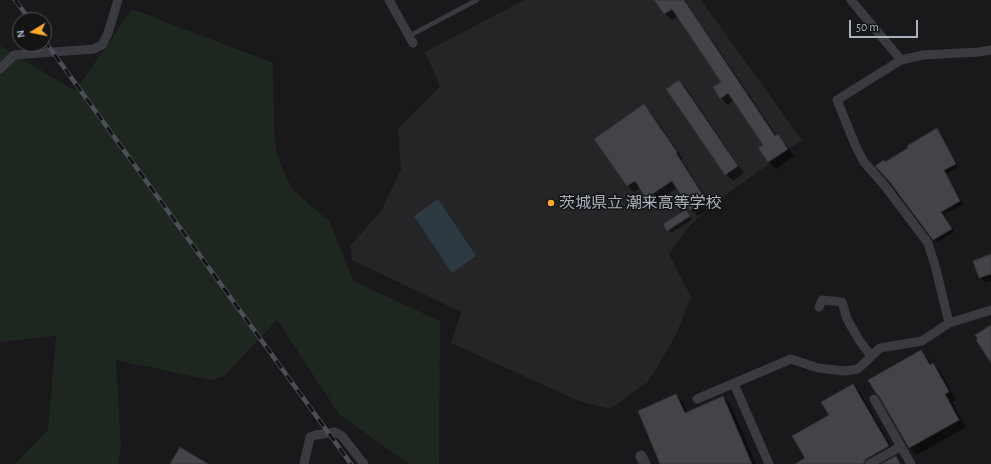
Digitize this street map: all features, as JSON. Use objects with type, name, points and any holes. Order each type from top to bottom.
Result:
[{"type":"street","points":[[0,69],[14,55],[94,49],[102,44],[108,33],[118,0]]},
{"type":"street","points":[[389,0],[411,40]]},
{"type":"street","points":[[851,0],[901,60]]},
{"type":"street","points":[[949,323],[928,243],[885,186],[864,162],[856,147],[837,100],[901,60],[924,55],[991,50]]},
{"type":"street","points":[[819,307],[822,300],[842,302],[847,319],[859,340],[871,356]]},
{"type":"street","points":[[697,399],[791,359],[818,368],[845,371],[858,369],[880,348],[922,342],[949,323],[991,310]]},
{"type":"street","points":[[734,384],[769,464]]},
{"type":"street","points":[[874,399],[911,464]]},
{"type":"street","points":[[304,464],[310,438],[316,435],[335,432],[342,436],[364,464]]},
{"type":"street","points":[[869,464],[900,447]]},
{"type":"lane","points":[[411,40],[477,0]]},
{"type":"shaded area","name":"茨城県立 潮来高等学校","points":[[524,0],[701,0],[802,140],[727,194],[690,225],[669,254],[691,297],[675,337],[648,382],[610,409],[579,401],[451,343],[461,312],[352,260],[350,246],[381,211],[401,170],[398,129],[440,86],[425,52]]},
{"type":"shaded area","points":[[132,9],[273,63],[274,129],[276,148],[282,169],[293,190],[330,222],[353,281],[440,321],[439,464],[409,464],[339,414],[277,320],[224,376],[212,380],[116,360],[121,448],[118,464],[15,464],[48,430],[56,336],[0,342],[0,46],[75,91]]},
{"type":"shaded area","points":[[438,199],[476,256],[452,273],[414,216]]},
{"type":"building","points":[[654,0],[684,0],[775,136],[778,134],[788,149],[768,162],[758,148],[763,145],[728,93],[720,99],[713,87],[721,82],[672,9],[664,14]]},
{"type":"building","points":[[679,80],[738,166],[725,175],[666,89]]},
{"type":"building","points":[[644,104],[677,152],[676,153],[706,200],[690,210],[672,181],[646,198],[635,181],[627,186],[594,139]]},
{"type":"building","points":[[937,128],[956,164],[944,170],[960,201],[941,212],[952,229],[933,240],[890,182],[875,166],[884,160],[885,162],[908,148],[907,146]]},
{"type":"building","points":[[686,210],[690,216],[667,231],[663,224]]},
{"type":"building","points":[[991,254],[991,274],[979,278],[973,261]]},
{"type":"building","points":[[991,325],[991,363],[976,340],[978,339],[975,335]]},
{"type":"building","points":[[921,350],[930,365],[933,363],[946,386],[949,392],[945,394],[959,420],[909,448],[868,380]]},
{"type":"building","points":[[853,384],[889,446],[866,459],[863,464],[795,464],[805,458],[792,436],[829,415],[821,402]]},
{"type":"building","points":[[676,394],[685,413],[723,396],[752,464],[660,464],[638,411]]},
{"type":"building","points":[[180,447],[208,464],[170,464]]},
{"type":"building","points":[[896,456],[900,464],[881,464]]},
{"type":"railway","points":[[15,0],[24,12]]},
{"type":"railway","points":[[52,51],[351,464]]},
{"type":"place","name":"茨城県立 潮来高等学校","points":[[551,203]]}]
